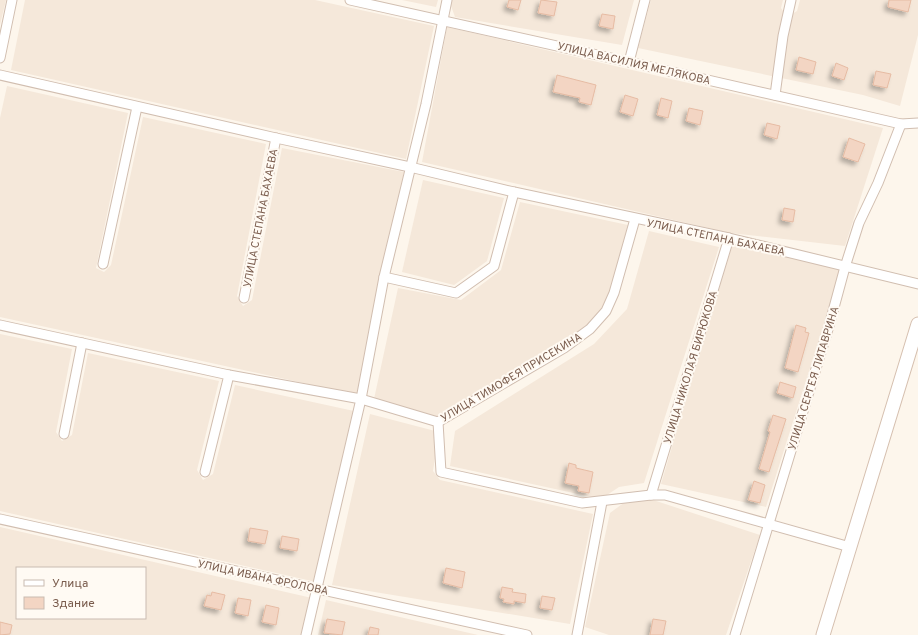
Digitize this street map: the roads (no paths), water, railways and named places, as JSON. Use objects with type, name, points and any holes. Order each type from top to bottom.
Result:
[{"type":"main road","points":[[823,635],[918,324]]},
{"type":"street","points":[[0,58],[12,0]]},
{"type":"street","name":"УЛИЦА ВАСИЛИЯ МЕЛЯКОВА","points":[[350,0],[901,124],[918,124]]},
{"type":"street","points":[[306,635],[361,399],[384,277],[426,104],[447,0]]},
{"type":"street","points":[[629,62],[644,0]]},
{"type":"street","points":[[775,95],[783,36],[791,0]]},
{"type":"street","name":"УЛИЦА СТЕПАНА БАХАЕВА","points":[[0,75],[276,138],[410,166],[635,220],[729,238],[918,284]]},
{"type":"street","points":[[103,264],[137,107]]},
{"type":"street","name":"УЛИЦА СЕРГЕЯ ЛИТАВРИНА","points":[[735,635],[859,222],[878,183],[901,124]]},
{"type":"street","name":"УЛИЦА СТЕПАНА БАХАЕВА","points":[[244,298],[276,138]]},
{"type":"street","points":[[384,277],[456,293],[494,266],[514,192]]},
{"type":"street","name":"УЛИЦА ТИМОФЕЯ ПРИСЕКИНА","points":[[0,325],[229,375],[361,399],[438,422],[564,348],[590,329],[606,311],[614,293],[635,220]]},
{"type":"street","name":"УЛИЦА НИКОЛАЯ БИРЮКОВА","points":[[650,495],[729,238]]},
{"type":"street","points":[[64,434],[82,343]]},
{"type":"street","points":[[205,472],[229,375]]},
{"type":"street","points":[[438,422],[441,472],[582,503],[602,502],[623,497],[665,495],[850,547]]},
{"type":"street","points":[[577,635],[602,502]]},
{"type":"street","name":"УЛИЦА ИВАНА ФРОЛОВА","points":[[0,519],[527,635]]}]
